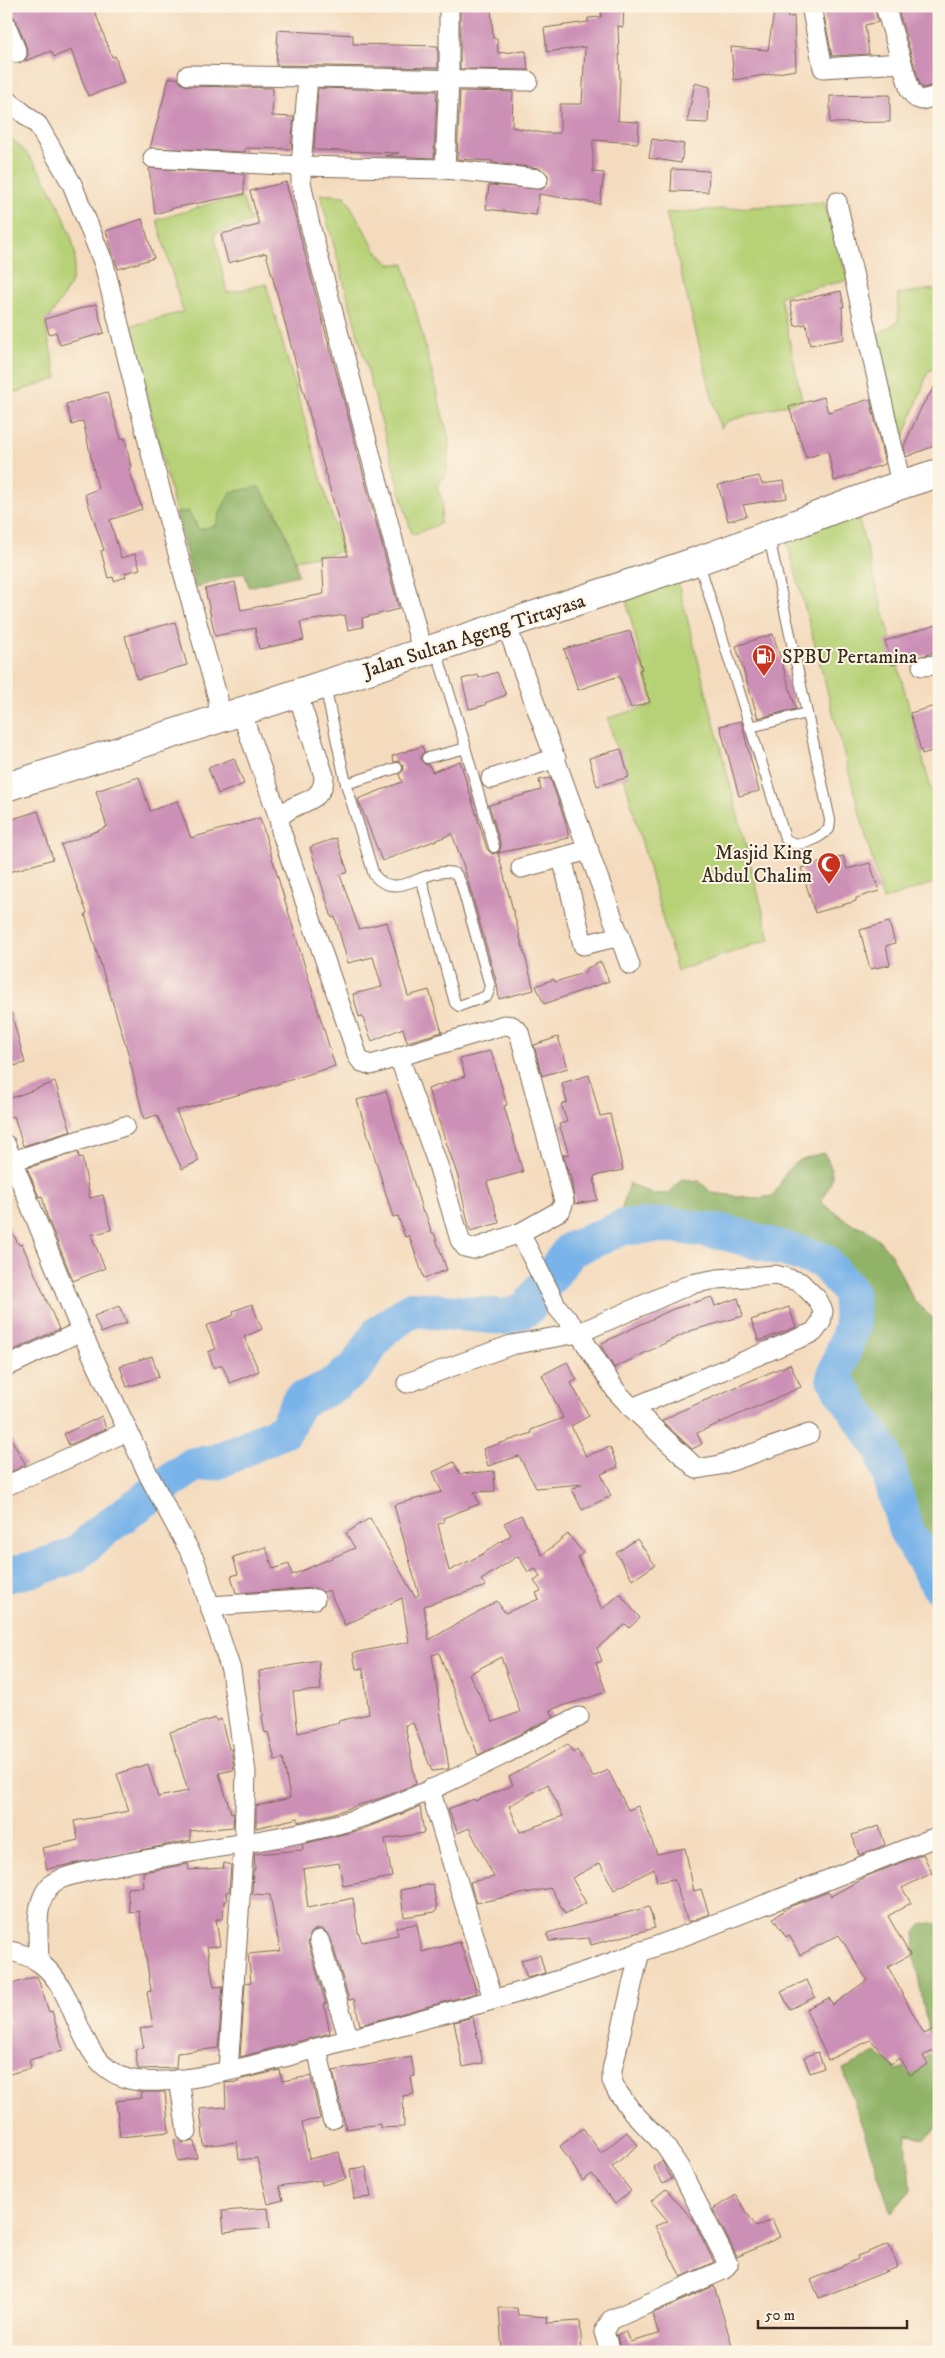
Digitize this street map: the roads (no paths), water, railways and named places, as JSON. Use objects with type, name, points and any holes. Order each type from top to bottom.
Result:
[{"type":"main road","name":"Jalan Sultan Ageng Tirtayasa","points":[[6,788],[226,710],[325,683],[426,647],[506,624],[768,536],[899,473],[939,473]]},
{"type":"street","points":[[445,169],[450,80],[449,6]]},
{"type":"street","points":[[811,6],[823,68],[902,63]]},
{"type":"street","points":[[885,6],[910,90],[916,98],[922,100],[939,95]]},
{"type":"street","points":[[6,25],[17,53]]},
{"type":"street","points":[[188,75],[528,81]]},
{"type":"street","points":[[308,77],[301,166],[301,182],[308,221],[412,614],[426,647]]},
{"type":"street","points":[[6,99],[38,126],[72,184],[104,264],[158,481],[212,676],[226,710],[279,818],[281,831],[358,1057],[362,1062],[371,1065],[504,1025],[512,1026],[519,1032],[564,1200],[561,1210],[523,1239],[473,1249],[465,1247],[460,1240],[439,1168],[399,1057]]},
{"type":"street","points":[[153,158],[301,166],[445,169],[538,179]]},
{"type":"street","points":[[838,202],[899,473]]},
{"type":"street","points":[[506,624],[630,965]]},
{"type":"street","points":[[279,818],[285,810],[317,796],[324,787],[324,776],[296,692]]},
{"type":"street","points":[[491,779],[556,758]]},
{"type":"street","points":[[521,868],[589,850]]},
{"type":"street","points":[[562,857],[583,944],[620,936]]},
{"type":"street","points":[[126,1126],[8,1157],[81,1331],[149,1476],[196,1561],[231,1670],[245,1754],[244,1842],[228,2070]]},
{"type":"street","points":[[523,1239],[557,1307],[579,1333],[616,1391],[697,1469],[720,1465],[809,1434]]},
{"type":"street","points":[[407,1384],[511,1345],[579,1333],[691,1284],[717,1279],[776,1275],[800,1282],[818,1300],[823,1311],[821,1322],[814,1332],[632,1408]]},
{"type":"street","points":[[6,1367],[81,1331]]},
{"type":"street","points":[[6,1486],[128,1431]]},
{"type":"street","points":[[211,1606],[315,1599]]},
{"type":"street","points":[[39,1962],[39,1909],[43,1896],[53,1883],[66,1877],[139,1861],[340,1824],[378,1811],[430,1789],[579,1717]]},
{"type":"street","points":[[430,1789],[493,1999]]},
{"type":"street","points":[[6,1950],[39,1962],[52,1975],[63,1993],[87,2044],[113,2073],[143,2082],[178,2079],[228,2070],[349,2040],[613,1962],[939,1836]]},
{"type":"street","points":[[319,1940],[349,2040]]},
{"type":"street","points":[[610,2352],[604,2332],[611,2320],[723,2270],[728,2264],[679,2167],[665,2146],[630,2109],[612,2081],[612,2070],[640,1951]]},
{"type":"street","points":[[317,2048],[332,2119]]},
{"type":"street","points":[[178,2079],[186,2132]]},
{"type":"lane","points":[[698,560],[785,838],[789,842],[800,844],[824,834],[830,829],[830,820],[768,536]]},
{"type":"lane","points":[[426,647],[465,747],[494,847]]},
{"type":"lane","points":[[325,683],[346,784],[374,875],[381,884],[395,886],[421,878],[447,870],[456,874],[490,986],[487,996],[459,1006],[455,1003],[421,878]]},
{"type":"lane","points":[[750,727],[807,713]]},
{"type":"lane","points":[[427,758],[465,747]]},
{"type":"lane","points":[[346,784],[397,768]]},
{"type":"waterway","points":[[6,1575],[38,1568],[75,1555],[103,1530],[193,1465],[216,1462],[285,1430],[299,1401],[330,1387],[356,1368],[379,1333],[412,1309],[505,1317],[527,1309],[570,1250],[624,1227],[671,1225],[727,1233],[822,1260],[850,1292],[852,1326],[834,1378],[883,1451],[906,1530],[939,1586]]},
{"type":"place","name":"SPBU Pertamina","points":[[764,677]]},
{"type":"place","name":"Masjid King Abdul Chalim","points":[[829,885]]}]
